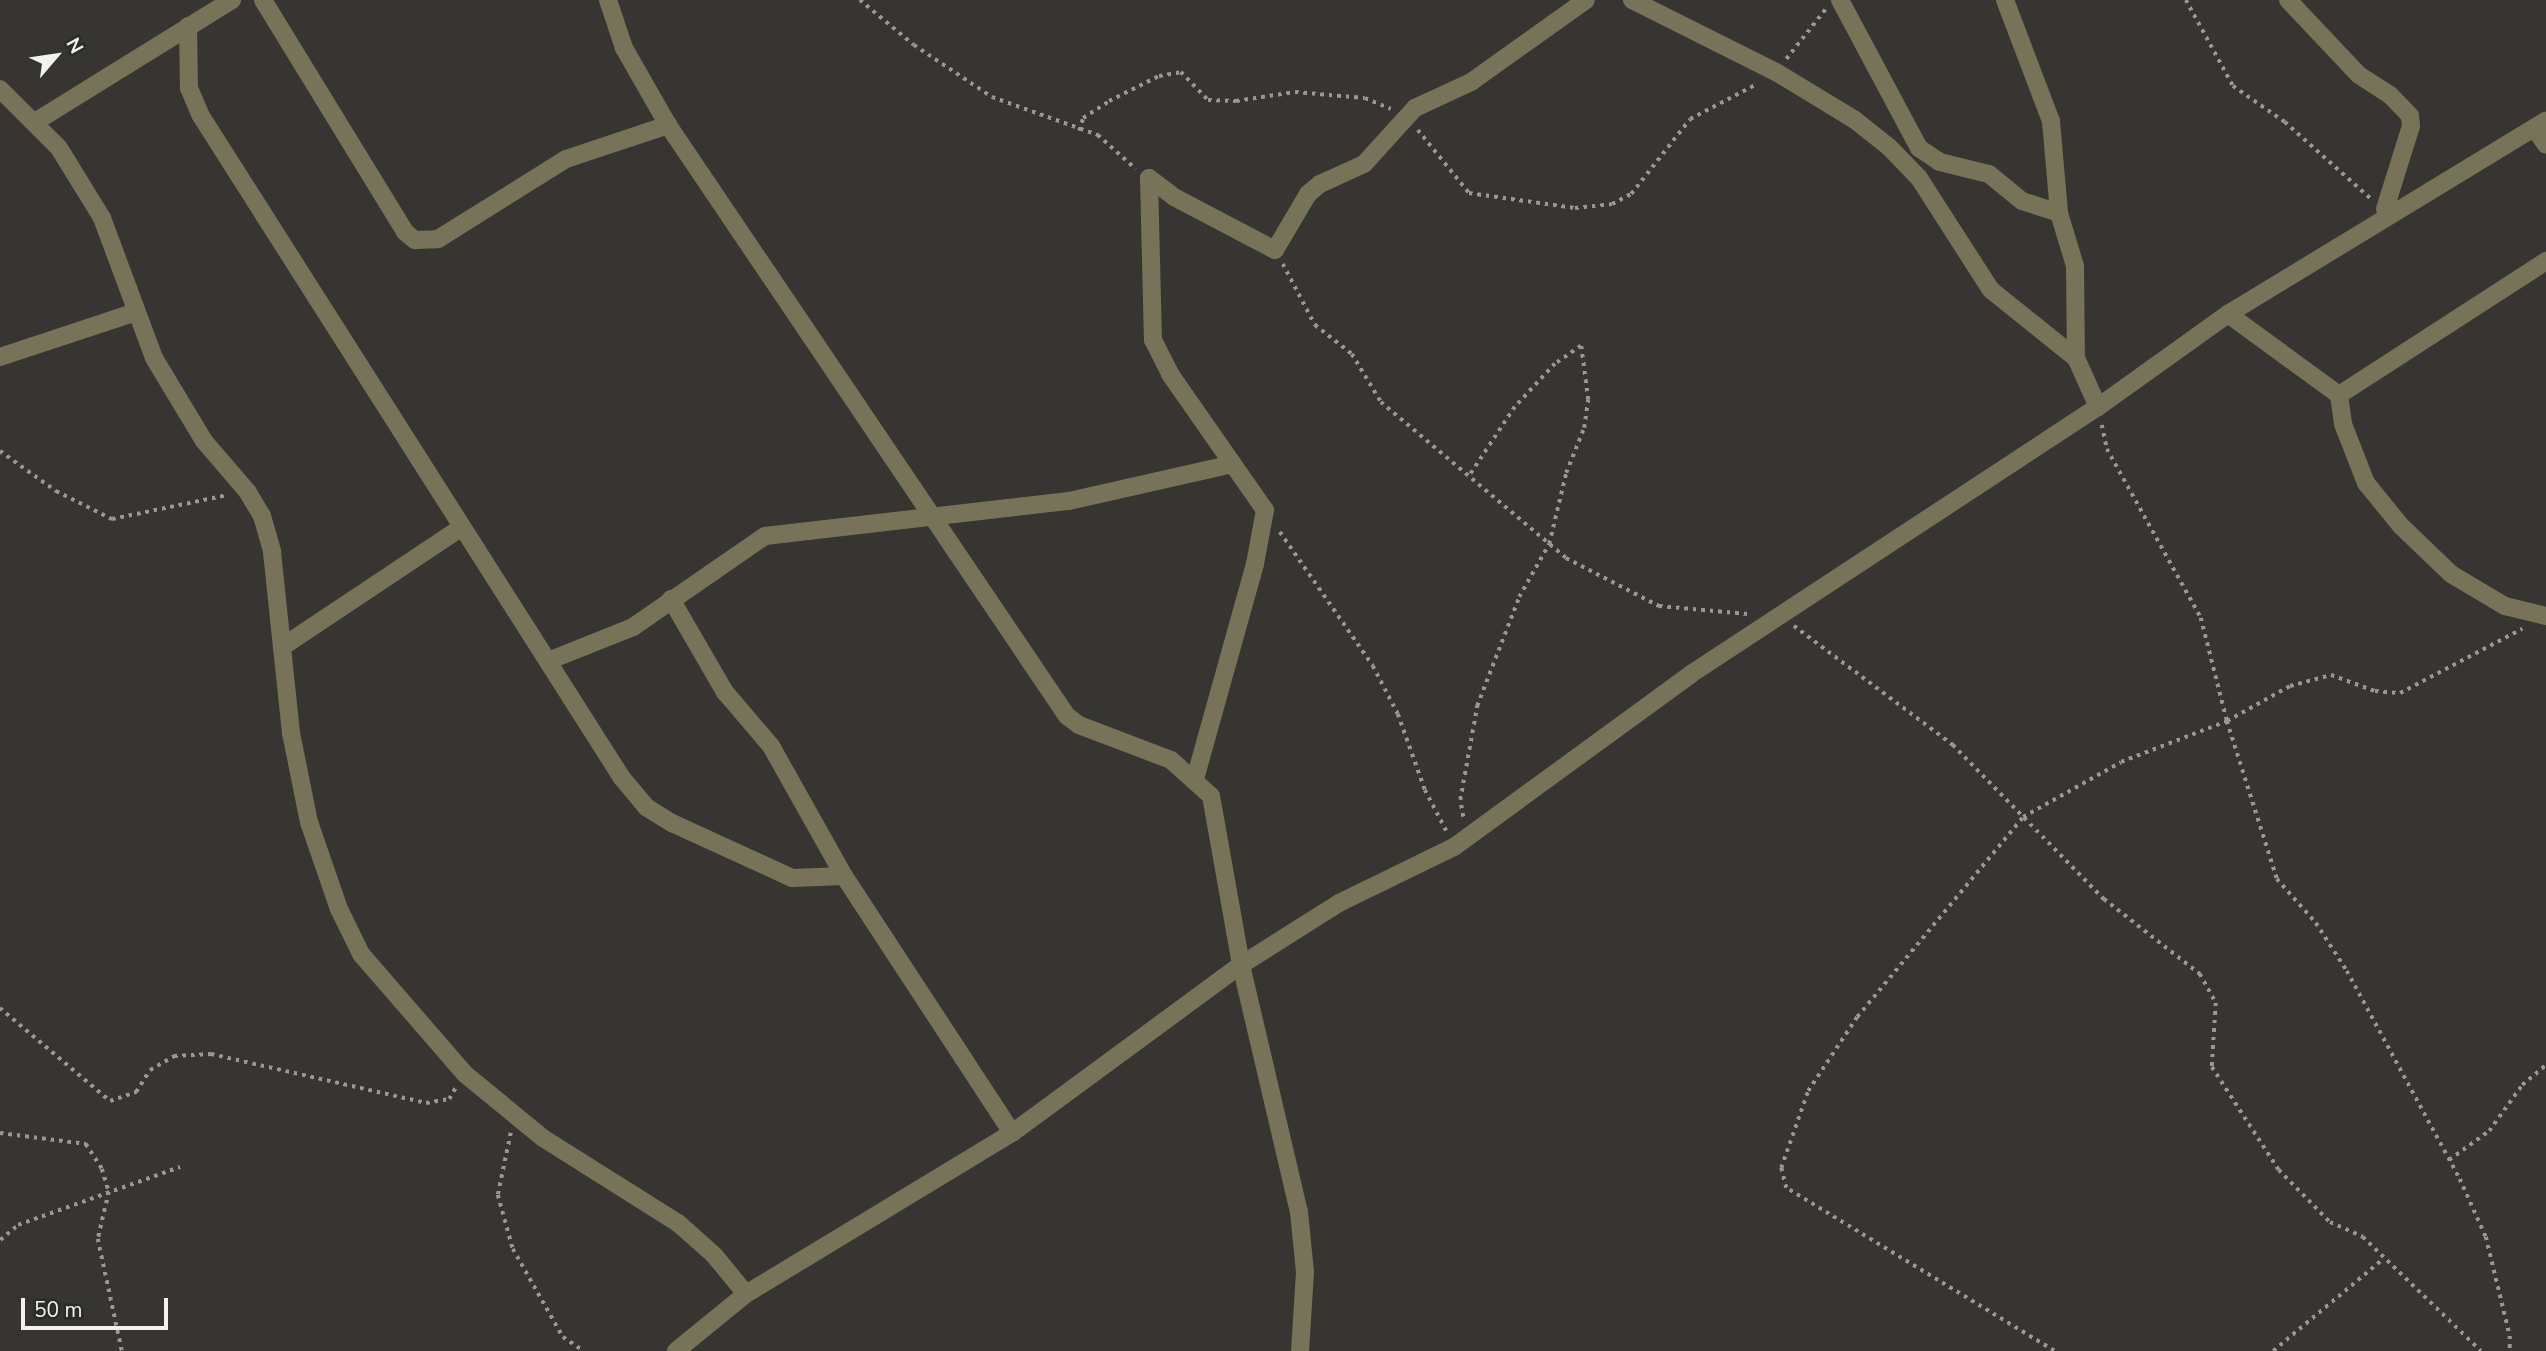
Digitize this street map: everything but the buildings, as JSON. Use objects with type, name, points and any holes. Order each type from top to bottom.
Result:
[{"type":"street","points":[[35,122],[232,0]]},
{"type":"street","points":[[263,0],[405,232],[415,240],[438,239],[566,159],[668,125]]},
{"type":"street","points":[[608,0],[624,48],[668,125],[1067,716],[1079,725],[1171,760],[1211,796],[1241,965],[1302,1232],[1300,1351]]},
{"type":"street","points":[[1149,178],[1174,197],[1275,250],[1308,194],[1378,153],[1406,115],[1471,82],[1586,0]]},
{"type":"street","points":[[1632,0],[1776,72],[1855,120],[1889,147],[1919,178],[1991,290],[2076,358]]},
{"type":"street","points":[[1840,0],[1919,148],[1940,162],[1989,174],[2022,201],[2059,213]]},
{"type":"street","points":[[2005,0],[2051,121],[2059,213],[2076,266],[2076,358],[2098,407]]},
{"type":"street","points":[[2288,0],[2359,75],[2390,95],[2410,117],[2411,126],[2385,209]]},
{"type":"street","points":[[188,26],[189,88],[194,103],[622,778],[646,807],[792,878],[844,876]]},
{"type":"street","points":[[0,89],[59,148],[102,218],[155,358],[204,440],[247,491],[262,516],[272,552],[291,733],[309,822],[339,909],[373,971],[465,1074],[514,1117],[678,1223],[714,1255],[746,1294]]},
{"type":"street","points":[[677,1351],[746,1294],[1012,1133],[1241,965],[1339,903],[1454,847],[1777,614],[2098,407],[2228,314],[2541,125],[2546,145]]},
{"type":"street","points":[[1149,178],[1153,340],[1170,374],[1265,510],[1255,564],[1195,779]]},
{"type":"street","points":[[2339,395],[2545,265]]},
{"type":"street","points":[[0,358],[136,312]]},
{"type":"street","points":[[2228,314],[2339,395],[2343,424],[2366,483],[2401,526],[2451,573],[2505,606],[2546,616]]},
{"type":"street","points":[[548,661],[616,636],[765,536],[933,519],[1113,494],[1233,464]]},
{"type":"street","points":[[282,648],[462,527]]},
{"type":"street","points":[[671,599],[725,692],[771,746],[844,876],[1012,1133]]},
{"type":"path","points":[[859,0],[914,45],[992,97],[1079,131],[1098,135],[1149,178]]},
{"type":"path","points":[[1079,131],[1083,118],[1109,101],[1149,80],[1181,72],[1208,100],[1236,101],[1295,92],[1364,98],[1406,115],[1469,193],[1575,208],[1612,204],[1631,194],[1690,118],[1732,101],[1776,72],[1833,0]]},
{"type":"path","points":[[2186,0],[2233,86],[2285,122],[2355,189],[2385,209]]},
{"type":"path","points":[[1275,250],[1315,325],[1352,354],[1381,402],[1405,427],[1549,544],[1659,606],[1777,614],[1953,745],[2104,900],[2200,974],[2216,1003],[2212,1067],[2234,1106],[2279,1170],[2330,1223],[2363,1237],[2481,1351]]},
{"type":"path","points":[[1468,478],[1515,407],[1555,364],[1581,346],[1588,400],[1584,428],[1566,473],[1549,544],[1519,597],[1477,706],[1460,809],[1472,834]]},
{"type":"path","points":[[2098,407],[2107,449],[2201,618],[2227,721],[2277,879],[2316,923],[2347,971],[2449,1160],[2496,1265],[2510,1351]]},
{"type":"path","points":[[0,451],[56,491],[113,519],[247,491]]},
{"type":"path","points":[[1265,510],[1373,666],[1398,714],[1425,790],[1454,847]]},
{"type":"path","points":[[2054,1351],[1786,1188],[1781,1168],[1808,1091],[1857,1017],[2023,817],[2121,762],[2227,721],[2290,686],[2331,675],[2375,691],[2400,693],[2546,616]]},
{"type":"path","points":[[0,1007],[110,1101],[135,1092],[150,1070],[174,1056],[211,1054],[426,1102],[449,1099],[465,1074]]},
{"type":"path","points":[[2449,1160],[2489,1131],[2522,1085],[2546,1065]]},
{"type":"path","points":[[514,1117],[498,1195],[513,1249],[563,1337],[584,1351]]},
{"type":"path","points":[[0,1133],[86,1144],[110,1192],[98,1239],[122,1351]]},
{"type":"path","points":[[0,1240],[18,1225],[180,1167]]},
{"type":"path","points":[[2273,1351],[2383,1259]]}]
